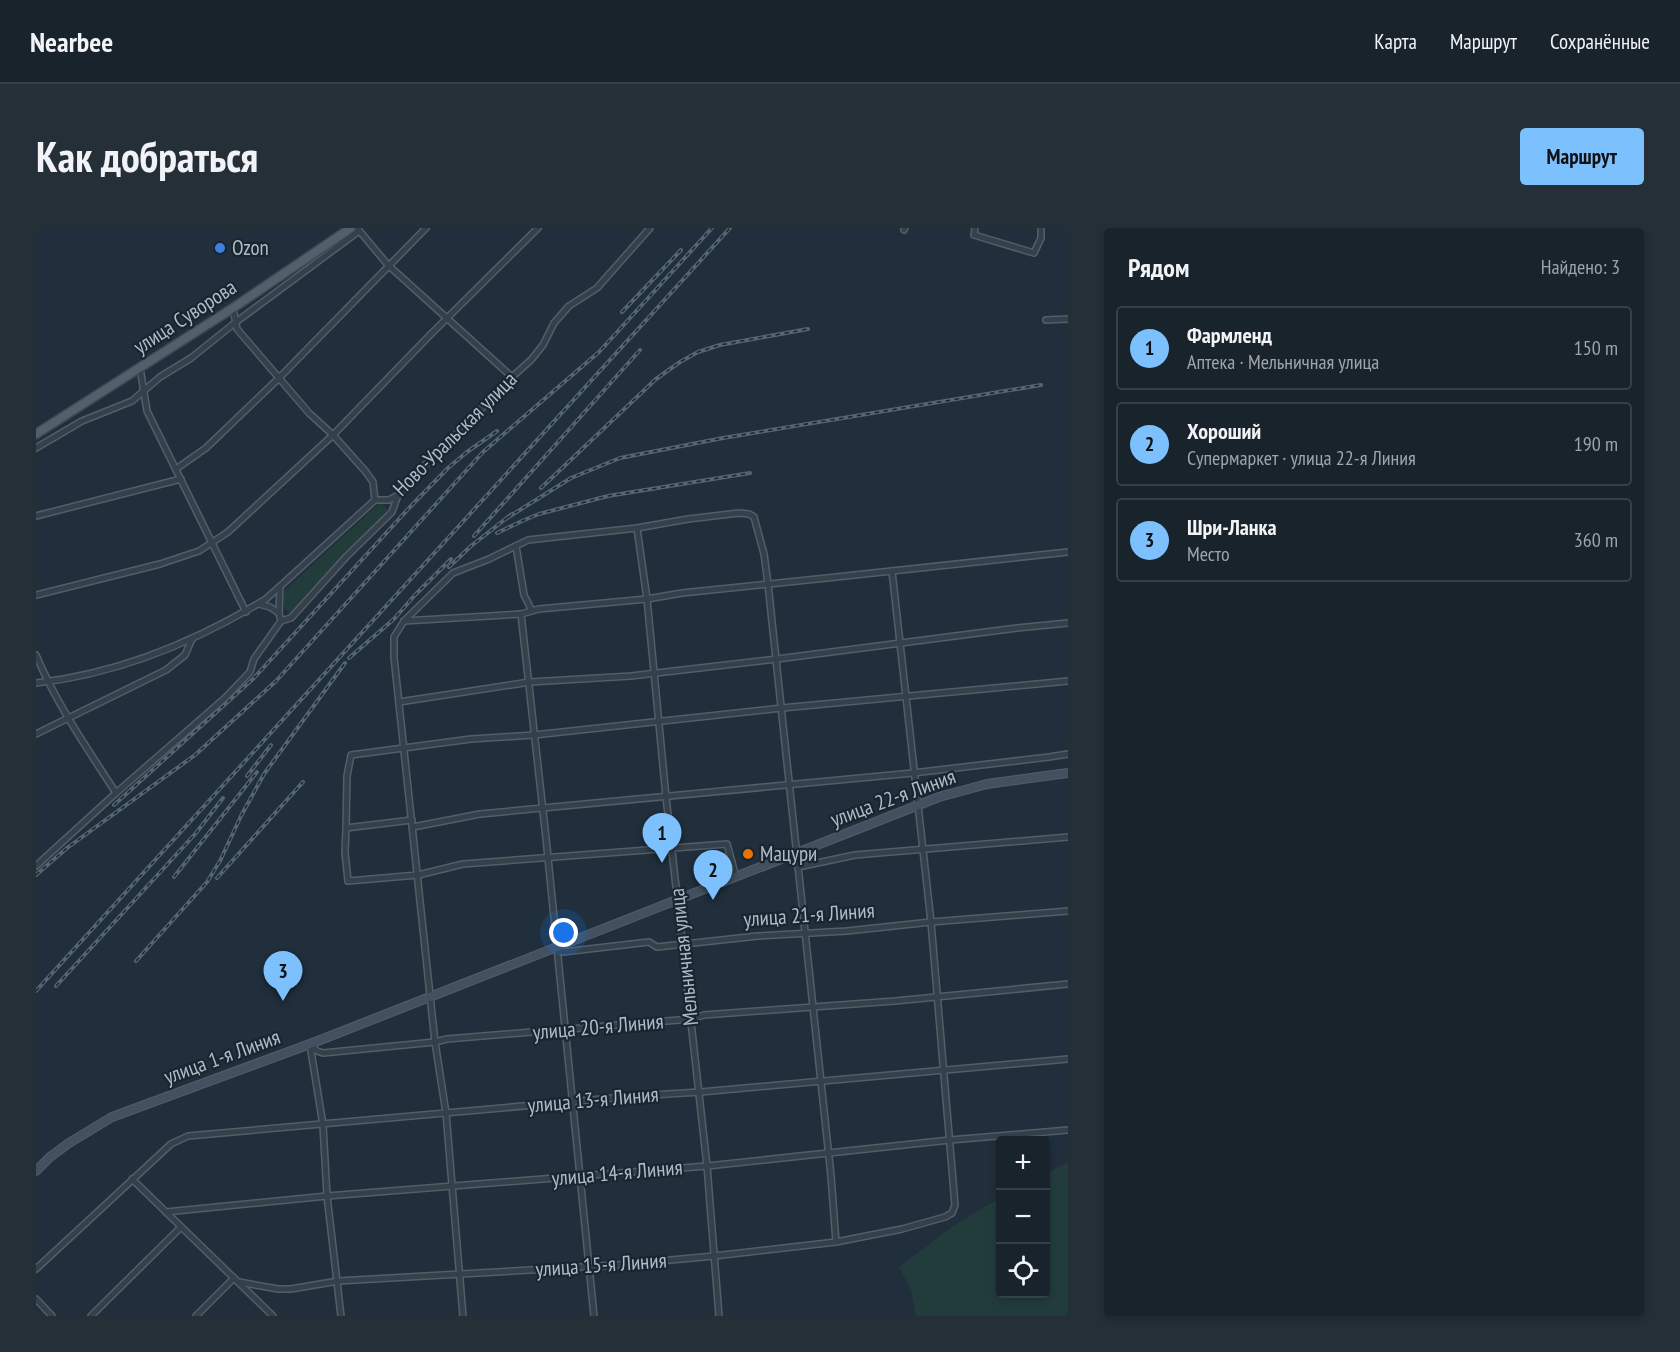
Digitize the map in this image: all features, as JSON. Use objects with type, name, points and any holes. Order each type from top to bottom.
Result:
[{"type":"main road","name":"улица Суворова","points":[[36,434],[356,229]]},
{"type":"main road","name":"улица 22-я Линия","points":[[678,900],[939,797],[987,783],[1068,773]]},
{"type":"main road","name":"улица 21-я Линия","points":[[431,997],[678,900]]},
{"type":"main road","name":"улица 1-я Линия","points":[[36,1171],[69,1143],[112,1117],[431,997]]},
{"type":"street","points":[[176,469],[206,448],[279,378],[426,228]]},
{"type":"street","points":[[36,595],[160,564],[199,551],[228,532],[333,435],[538,228]]},
{"type":"street","name":"Ново-Уральская улица","points":[[36,683],[128,664],[192,639],[258,604],[375,500],[389,500],[398,495],[435,454],[531,360],[543,345],[554,323],[569,306],[597,288],[650,228]]},
{"type":"street","points":[[975,228],[974,235],[1034,252],[1041,238],[1041,228]]},
{"type":"street","points":[[36,448],[82,421],[132,401],[160,376],[191,358],[356,229],[388,265],[512,377]]},
{"type":"street","points":[[233,308],[237,329],[309,413],[333,435],[366,472],[373,482],[375,500]]},
{"type":"street","points":[[1046,320],[1068,319]]},
{"type":"street","points":[[140,368],[147,411],[246,612]]},
{"type":"street","points":[[36,516],[181,479]]},
{"type":"street","points":[[36,866],[250,672],[254,659],[281,621],[291,618],[346,556],[392,512],[398,495]]},
{"type":"street","points":[[463,1316],[446,1113],[435,1042],[394,657],[394,637],[404,621],[453,573],[528,540],[637,528],[739,513],[749,514],[756,521],[762,543],[777,659],[829,1153],[836,1242]]},
{"type":"street","name":"Мельничная улица","points":[[637,528],[647,599],[671,847],[707,1166],[719,1316]]},
{"type":"street","points":[[516,546],[524,595],[532,611]]},
{"type":"street","points":[[404,621],[521,614],[647,599],[682,592],[1068,552]]},
{"type":"street","points":[[892,571],[931,922],[950,1140]]},
{"type":"street","points":[[279,587],[281,621]]},
{"type":"street","points":[[258,604],[279,612]]},
{"type":"street","points":[[521,614],[530,682],[594,1316]]},
{"type":"street","points":[[399,702],[530,682],[653,673],[1068,623]]},
{"type":"street","points":[[36,734],[166,670],[185,655],[192,639]]},
{"type":"street","points":[[36,655],[47,682],[67,718],[116,793]]},
{"type":"street","points":[[736,877],[727,844],[463,864],[418,875],[348,881],[345,852],[347,776],[351,755],[471,739],[534,735],[658,720],[1068,681]]},
{"type":"street","points":[[346,828],[413,824],[480,814],[914,773],[1068,754]]},
{"type":"street","name":"улица 22-я Линия","points":[[798,867],[855,855],[1068,837]]},
{"type":"street","name":"улица 21-я Линия","points":[[556,948],[563,952],[649,942],[657,947],[758,936],[847,931],[1068,911]]},
{"type":"street","name":"улица 20-я Линия","points":[[310,1044],[323,1053],[447,1039],[691,1019],[704,1015],[813,1008],[1068,984]]},
{"type":"street","points":[[310,1044],[322,1125],[340,1316]]},
{"type":"street","name":"улица 13-я Линия","points":[[36,1269],[171,1144],[189,1136],[1068,1059]]},
{"type":"street","name":"улица 14-я Линия","points":[[166,1212],[327,1196],[707,1166],[1068,1130]]},
{"type":"street","name":"улица 15-я Линия","points":[[236,1280],[278,1289],[291,1289],[338,1281],[589,1266],[714,1256],[836,1242],[902,1229],[952,1213],[955,1205],[950,1140]]},
{"type":"street","points":[[132,1179],[273,1316]]},
{"type":"street","points":[[91,1316],[181,1227]]},
{"type":"street","points":[[196,1316],[236,1280]]},
{"type":"street","points":[[36,1299],[51,1316]]},
{"type":"green space","points":[[381,502],[389,511],[334,565],[290,613],[283,606],[285,590]]},
{"type":"green space","points":[[1068,1162],[1068,1316],[916,1316],[911,1290],[899,1267],[956,1224],[996,1200],[996,1298],[1050,1298],[1050,1172]]},
{"type":"railway","points":[[36,875],[67,848],[195,755],[276,681],[483,452],[599,352],[712,228]]},
{"type":"railway","points":[[36,991],[730,228]]},
{"type":"railway","points":[[622,312],[681,250]]},
{"type":"railway","points":[[541,488],[656,379],[680,362],[698,352],[720,345],[808,329]]},
{"type":"railway","points":[[474,536],[640,350]]},
{"type":"railway","points":[[507,518],[571,478],[620,458],[723,438],[1041,385]]},
{"type":"railway","points":[[114,805],[254,678],[448,468],[497,431]]},
{"type":"railway","points":[[497,533],[539,514],[608,496],[750,473]]},
{"type":"railway","points":[[449,567],[471,546],[512,514]]},
{"type":"railway","points":[[349,658],[394,619],[451,559]]},
{"type":"railway","points":[[136,961],[207,882],[264,774],[345,663]]},
{"type":"railway","points":[[247,776],[271,745]]},
{"type":"railway","points":[[174,877],[257,772]]},
{"type":"railway","points":[[217,878],[303,782]]},
{"type":"railway","points":[[56,986],[196,833],[223,798]]},
{"type":"place","name":"Ozon","points":[[220,248]]},
{"type":"place","name":"Мацури","points":[[748,854]]},
{"type":"place","name":"Фармленд","points":[[662,863]]},
{"type":"place","name":"Хороший","points":[[713,900]]},
{"type":"place","name":"Шри-Ланка","points":[[283,1001]]}]
